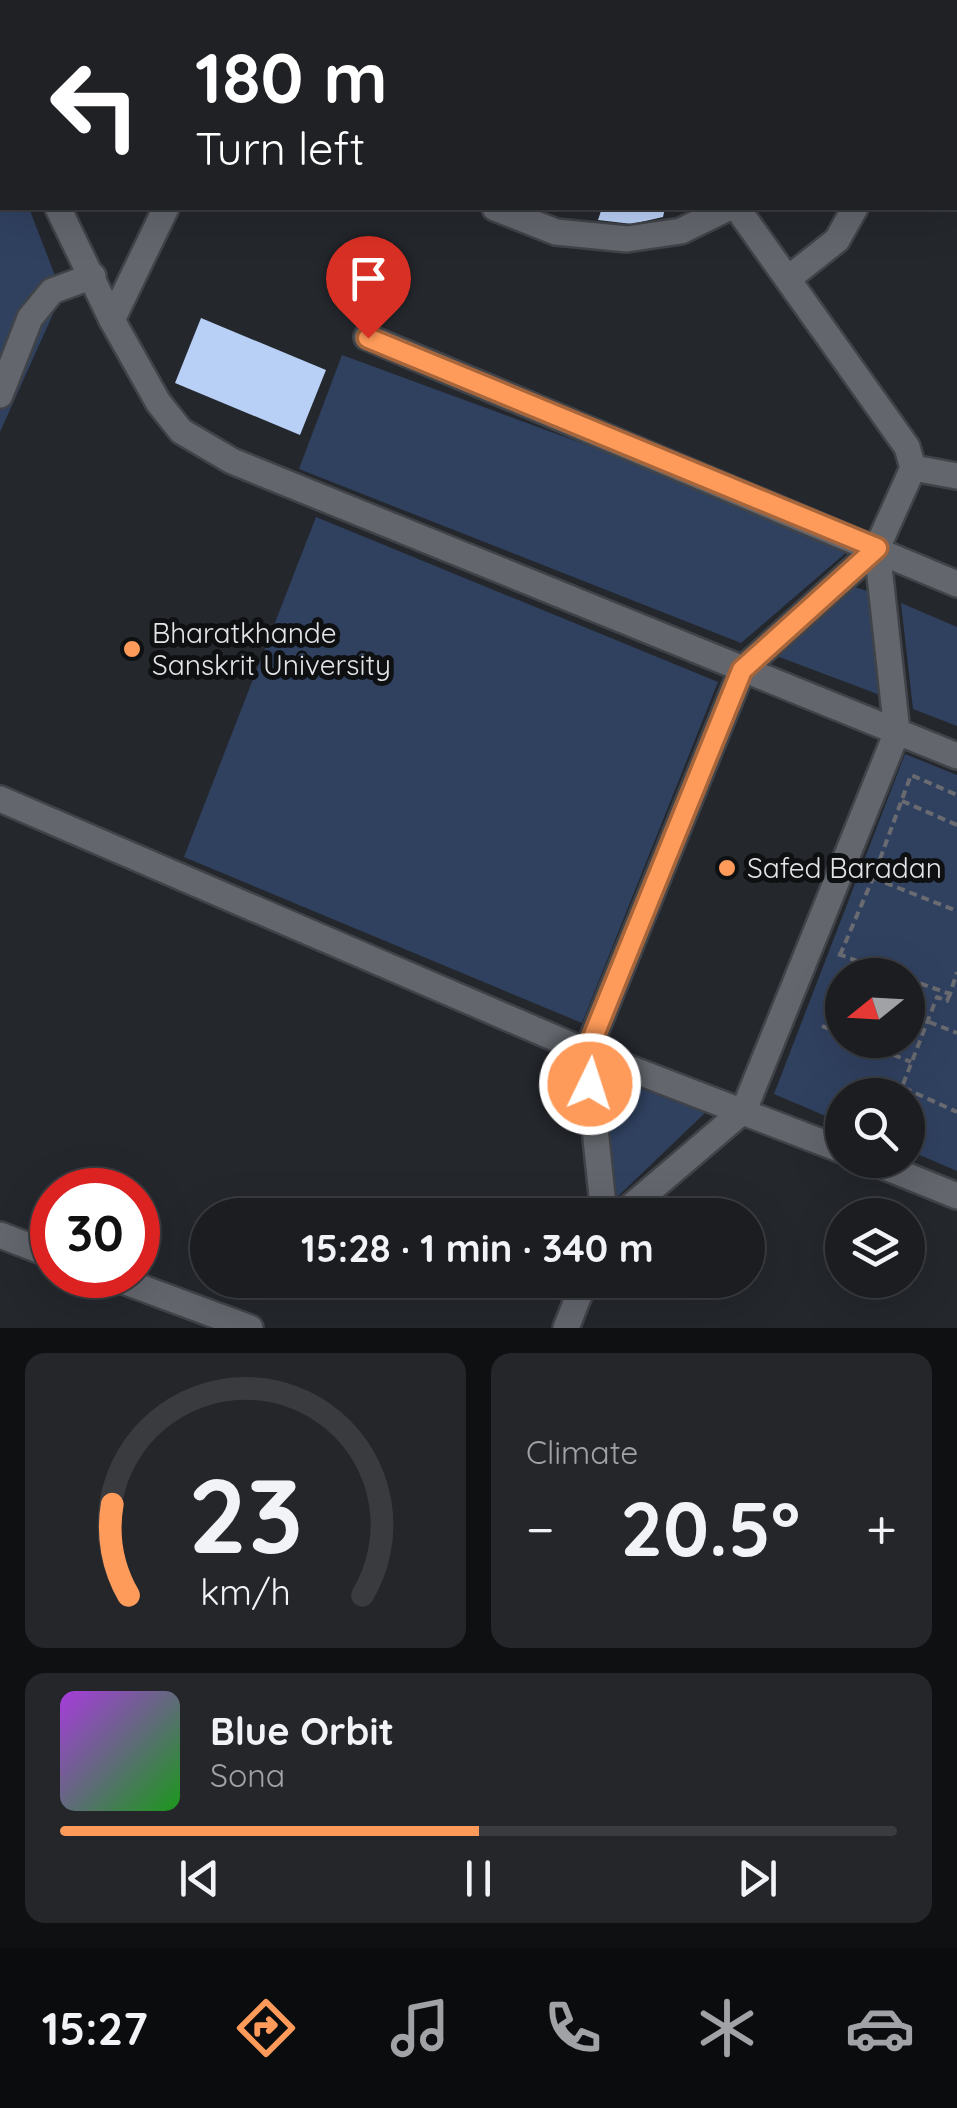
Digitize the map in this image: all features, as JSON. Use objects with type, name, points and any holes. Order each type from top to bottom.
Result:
[{"type":"street","points":[[59,210],[112,320],[158,402],[181,432],[232,461],[957,756]]},
{"type":"street","points":[[112,320],[165,210]]},
{"type":"street","points":[[499,210],[556,232],[627,238],[681,231],[724,210]]},
{"type":"street","points":[[602,1198],[587,1052],[742,670],[877,548],[913,468],[907,447],[738,210]]},
{"type":"street","points":[[789,278],[837,240],[854,210]]},
{"type":"street","points":[[0,396],[30,318],[52,291],[92,276]]},
{"type":"street","points":[[368,338],[957,584]]},
{"type":"street","points":[[913,468],[957,476]]},
{"type":"street","points":[[641,1198],[744,1110],[897,732],[877,548]]},
{"type":"street","points":[[0,798],[587,1052],[825,1143]]},
{"type":"street","points":[[912,1178],[957,1196]]},
{"type":"street","points":[[0,1235],[30,1247]]},
{"type":"street","points":[[160,1295],[250,1328]]},
{"type":"street","points":[[566,1328],[578,1298]]},
{"type":"path","points":[[840,955],[911,775],[957,795]]},
{"type":"path","points":[[902,801],[957,824]]},
{"type":"path","points":[[873,878],[957,911]]},
{"type":"path","points":[[829,951],[849,958]]},
{"type":"path","points":[[957,972],[947,1001],[936,997],[902,1087],[957,1112]]},
{"type":"path","points":[[925,985],[950,994]]},
{"type":"path","points":[[927,1021],[957,1033]]},
{"type":"path","points":[[901,1058],[911,1062]]},
{"type":"shaded area","points":[[0,210],[30,210],[62,294],[0,432]]},
{"type":"shaded area","points":[[342,355],[856,544],[741,643],[299,469]]},
{"type":"shaded area","points":[[316,517],[718,682],[582,1023],[184,857]]},
{"type":"shaded area","points":[[849,585],[873,593],[880,695],[774,655]]},
{"type":"shaded area","points":[[901,603],[957,627],[957,726],[913,709]]},
{"type":"shaded area","points":[[905,754],[957,775],[957,1171],[925,1157],[925,1078],[825,1078],[825,1116],[774,1094],[825,962],[825,1058],[925,1058],[925,958],[826,958]]},
{"type":"shaded area","points":[[604,1074],[708,1110],[616,1198],[613,1198]]},
{"type":"building","points":[[601,210],[665,210],[663,217],[632,224],[598,220]]},
{"type":"building","points":[[201,318],[326,370],[300,435],[175,383]]},
{"type":"place","name":"Bharatkhande Sanskrit University","points":[[132,649]]},
{"type":"place","name":"Safed Baradan","points":[[727,868]]},
{"type":"route","points":[[368,338],[877,548],[742,670],[587,1052],[590,1084]]}]
